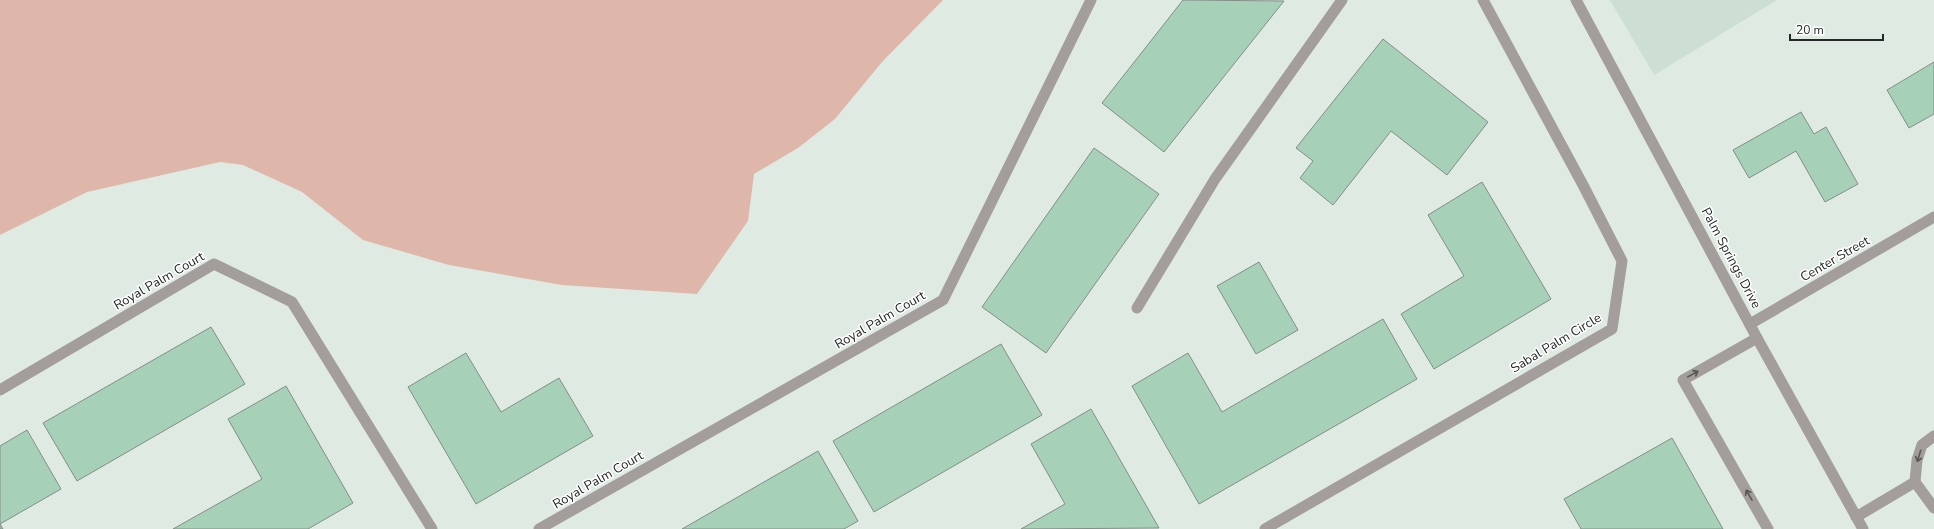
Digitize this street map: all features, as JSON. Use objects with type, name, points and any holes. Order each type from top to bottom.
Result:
[{"type":"street","name":"Royal Palm Court","points":[[539,529],[943,300],[1091,0]]},
{"type":"street","points":[[1137,308],[1215,179],[1342,0]]},
{"type":"street","name":"Sabal Palm Circle","points":[[1265,529],[1612,328],[1622,261],[1583,185],[1483,0]]},
{"type":"street","name":"Palm Springs Drive","points":[[1576,0],[1757,338],[1862,529]]},
{"type":"street","name":"Center Street","points":[[1750,324],[1934,217]]},
{"type":"street","name":"Royal Palm Court","points":[[0,390],[214,264],[292,302],[432,529]]},
{"type":"street","points":[[1757,338],[1684,380],[1768,529]]},
{"type":"street","points":[[1934,436],[1922,446],[1917,460],[1915,482],[1934,508]]},
{"type":"street","points":[[1856,517],[1915,482]]},
{"type":"shaded area","points":[[0,0],[943,0],[882,62],[835,119],[798,148],[754,174],[748,221],[697,294],[562,285],[449,265],[363,240],[302,192],[243,165],[220,162],[87,192],[0,235]]},
{"type":"shaded area","points":[[1610,0],[1777,0],[1654,75]]},
{"type":"building","points":[[1183,0],[1284,1],[1164,152],[1102,103]]},
{"type":"building","points":[[1383,39],[1488,122],[1447,175],[1391,131],[1333,205],[1300,178],[1313,161],[1296,148]]},
{"type":"building","points":[[1934,62],[1934,114],[1909,128],[1887,90]]},
{"type":"building","points":[[1801,112],[1814,134],[1826,127],[1858,184],[1825,202],[1796,151],[1749,178],[1733,150]]},
{"type":"building","points":[[1094,148],[1159,194],[1046,353],[982,307]]},
{"type":"building","points":[[1482,182],[1551,299],[1434,369],[1401,314],[1464,276],[1428,215]]},
{"type":"building","points":[[1259,262],[1298,330],[1256,354],[1217,286]]},
{"type":"building","points":[[1383,319],[1417,379],[1199,504],[1132,386],[1188,353],[1222,412]]},
{"type":"building","points":[[211,327],[245,384],[77,481],[43,423]]},
{"type":"building","points":[[1001,344],[1042,415],[874,512],[833,441]]},
{"type":"building","points":[[466,353],[501,412],[559,378],[593,436],[476,504],[408,387]]},
{"type":"building","points":[[286,386],[353,503],[308,529],[173,529],[262,479],[228,419]]},
{"type":"building","points":[[1091,409],[1159,528],[1021,529],[1065,504],[1031,444]]},
{"type":"building","points":[[27,430],[61,489],[0,524],[0,446]]},
{"type":"building","points":[[1672,438],[1723,529],[1581,529],[1564,499]]},
{"type":"building","points":[[818,451],[858,521],[844,529],[682,529]]}]
